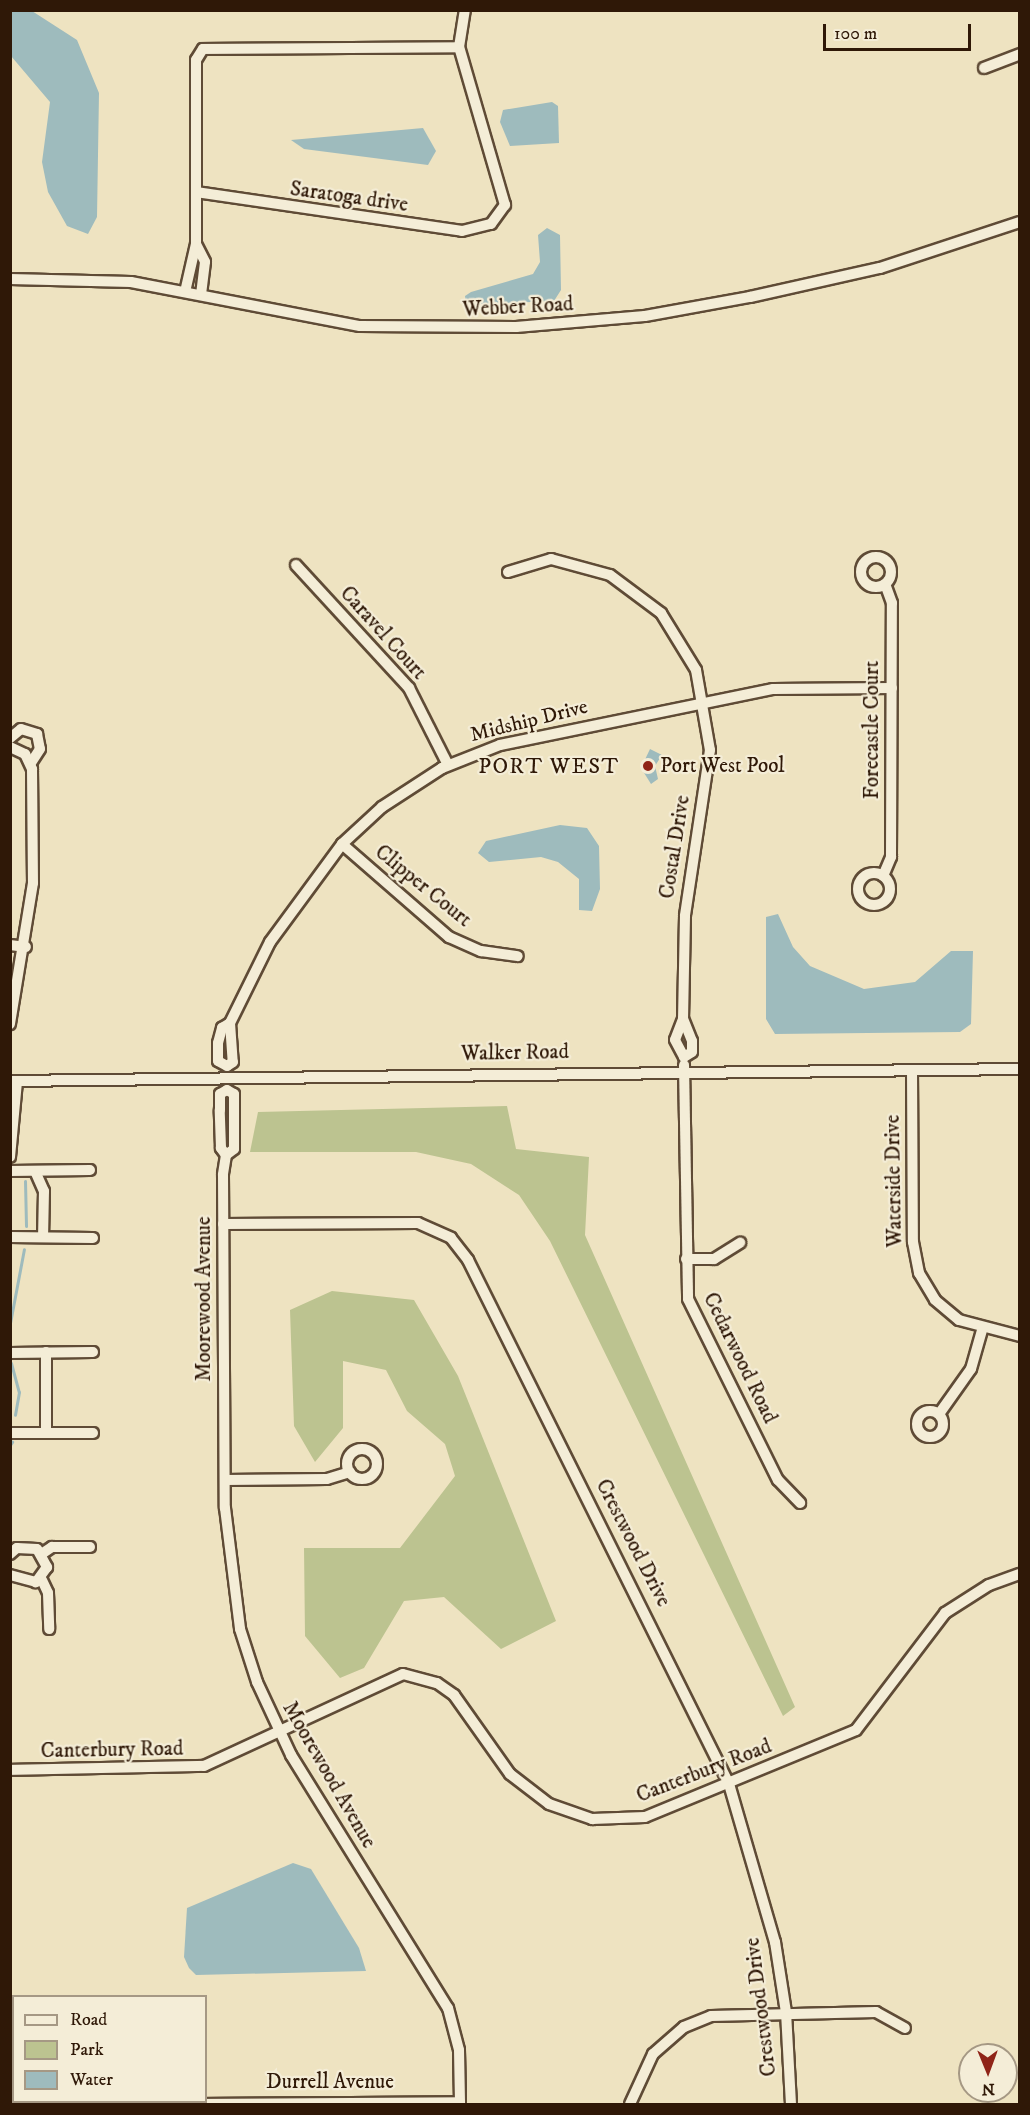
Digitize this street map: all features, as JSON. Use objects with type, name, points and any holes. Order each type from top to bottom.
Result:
[{"type":"street","points":[[185,292],[196,244],[196,60],[203,49],[459,47],[465,10]]},
{"type":"street","name":"Saratoga drive","points":[[196,192],[462,231],[497,220],[505,206],[459,47]]},
{"type":"street","points":[[984,68],[1020,54]]},
{"type":"street","name":"Webber Road","points":[[10,279],[103,279],[396,329],[612,320],[828,280],[1020,222]]},
{"type":"street","points":[[196,244],[205,262],[201,295]]},
{"type":"street","name":"Costal Drive","points":[[508,572],[535,561],[561,560],[622,582],[661,613],[679,636],[705,702],[710,750],[687,893],[683,1019],[675,1040],[684,1057],[684,1071]]},
{"type":"street","name":"Caravel Court","points":[[296,565],[405,682],[448,765]]},
{"type":"street","name":"Forecastle Court","points":[[884,876],[891,857],[892,688],[892,603],[885,584]]},
{"type":"street","name":"Midship Drive","points":[[226,1066],[218,1061],[218,1043],[222,1028],[230,1023],[270,942],[342,844],[399,794],[448,765],[500,745],[705,702],[784,688],[892,688]]},
{"type":"street","points":[[10,738],[25,729],[38,736],[40,748],[31,763],[33,883],[26,947],[10,1024]]},
{"type":"street","points":[[10,747],[31,763]]},
{"type":"street","name":"Clipper Court","points":[[342,844],[449,937],[481,951],[518,956]]},
{"type":"street","points":[[10,945],[26,947]]},
{"type":"street","name":"Costal Drive","points":[[683,1019],[692,1041],[692,1052],[684,1057]]},
{"type":"street","name":"Midship Drive","points":[[226,1066],[234,1062],[230,1023]]},
{"type":"street","name":"Midship Drive","points":[[226,1066],[227,1085]]},
{"type":"street","name":"Walker Road","points":[[14,1081],[227,1085],[684,1071],[1020,1069]]},
{"type":"street","name":"Waterside Drive","points":[[912,1070],[913,1242],[919,1273],[946,1311],[982,1330],[1020,1336]]},
{"type":"street","name":"Cedarwood Road","points":[[684,1071],[686,1259],[690,1306],[778,1480],[800,1503]]},
{"type":"street","points":[[10,1157],[14,1081]]},
{"type":"street","name":"Moorewood Avenue","points":[[227,1085],[234,1094],[234,1149],[226,1155],[223,1224],[225,1480],[227,1550],[237,1615],[278,1731],[448,2008],[459,2049],[460,2103]]},
{"type":"street","points":[[10,1171],[90,1170]]},
{"type":"street","points":[[35,1171],[44,1191],[43,1238]]},
{"type":"street","name":"Crestwood Drive","points":[[223,1224],[418,1223],[441,1231],[459,1247],[729,1784],[766,1903],[786,2012],[791,2104]]},
{"type":"street","points":[[10,1237],[93,1238]]},
{"type":"street","points":[[686,1259],[714,1259],[740,1243]]},
{"type":"street","points":[[939,1414],[971,1369],[982,1330]]},
{"type":"street","points":[[46,1352],[46,1432]]},
{"type":"street","points":[[10,1353],[93,1352]]},
{"type":"street","points":[[10,1433],[93,1433]]},
{"type":"street","points":[[225,1480],[327,1479],[350,1472]]},
{"type":"street","points":[[12,1548],[43,1553],[52,1547],[90,1547]]},
{"type":"street","points":[[43,1553],[47,1567],[42,1580],[48,1593],[49,1629]]},
{"type":"street","name":"Canterbury Road","points":[[10,1770],[188,1769],[278,1731],[377,1682],[417,1676],[454,1695],[510,1774],[533,1795],[568,1813],[605,1820],[645,1817],[856,1730],[945,1613],[989,1585],[1020,1574]]},
{"type":"street","points":[[12,1579],[42,1580]]},
{"type":"street","points":[[630,2104],[646,2063],[684,2027],[724,2013],[876,2012],[905,2028]]},
{"type":"street","name":"Durrell Avenue","points":[[200,2104],[460,2103]]},
{"type":"green space","points":[[507,1106],[516,1149],[589,1157],[585,1235],[795,1707],[783,1716],[550,1241],[519,1195],[471,1164],[416,1152],[250,1152],[258,1112]]},
{"type":"green space","points":[[332,1291],[414,1300],[458,1376],[556,1621],[501,1649],[444,1597],[404,1601],[364,1668],[340,1678],[305,1636],[304,1548],[400,1548],[455,1476],[445,1444],[407,1411],[386,1370],[343,1361],[343,1428],[315,1462],[294,1426],[290,1310]]},
{"type":"water","points":[[11,11],[32,11],[77,40],[99,93],[97,217],[88,234],[67,226],[48,192],[42,162],[50,102],[11,56]]},
{"type":"water","points":[[552,102],[558,106],[559,143],[510,146],[500,122],[503,110]]},
{"type":"water","points":[[423,128],[436,151],[428,165],[304,149],[291,140]]},
{"type":"water","points":[[547,228],[560,235],[561,290],[554,301],[466,305],[465,296],[471,292],[533,274],[540,262],[538,235]]},
{"type":"water","name":"Port West Pool","points":[[650,749],[662,755],[655,766],[658,779],[651,784],[641,768]]},
{"type":"water","points":[[560,825],[587,828],[599,846],[600,889],[592,911],[579,910],[579,879],[558,862],[541,857],[489,862],[478,853],[486,841]]},
{"type":"water","points":[[778,914],[793,947],[810,966],[864,989],[915,982],[951,951],[973,951],[971,1024],[960,1032],[775,1034],[766,1019],[766,917]]},
{"type":"water","points":[[293,1863],[311,1869],[359,1948],[366,1971],[196,1975],[189,1968],[184,1957],[187,1908]]},
{"type":"waterway","points":[[25,1181],[26,1226]]},
{"type":"waterway","points":[[10,1323],[24,1249]]},
{"type":"waterway","points":[[11,1363],[19,1392],[15,1415]]},
{"type":"place","name":"Port West Pool","points":[[648,766]]},
{"type":"district","name":"PORT WEST","points":[[549,767]]}]
